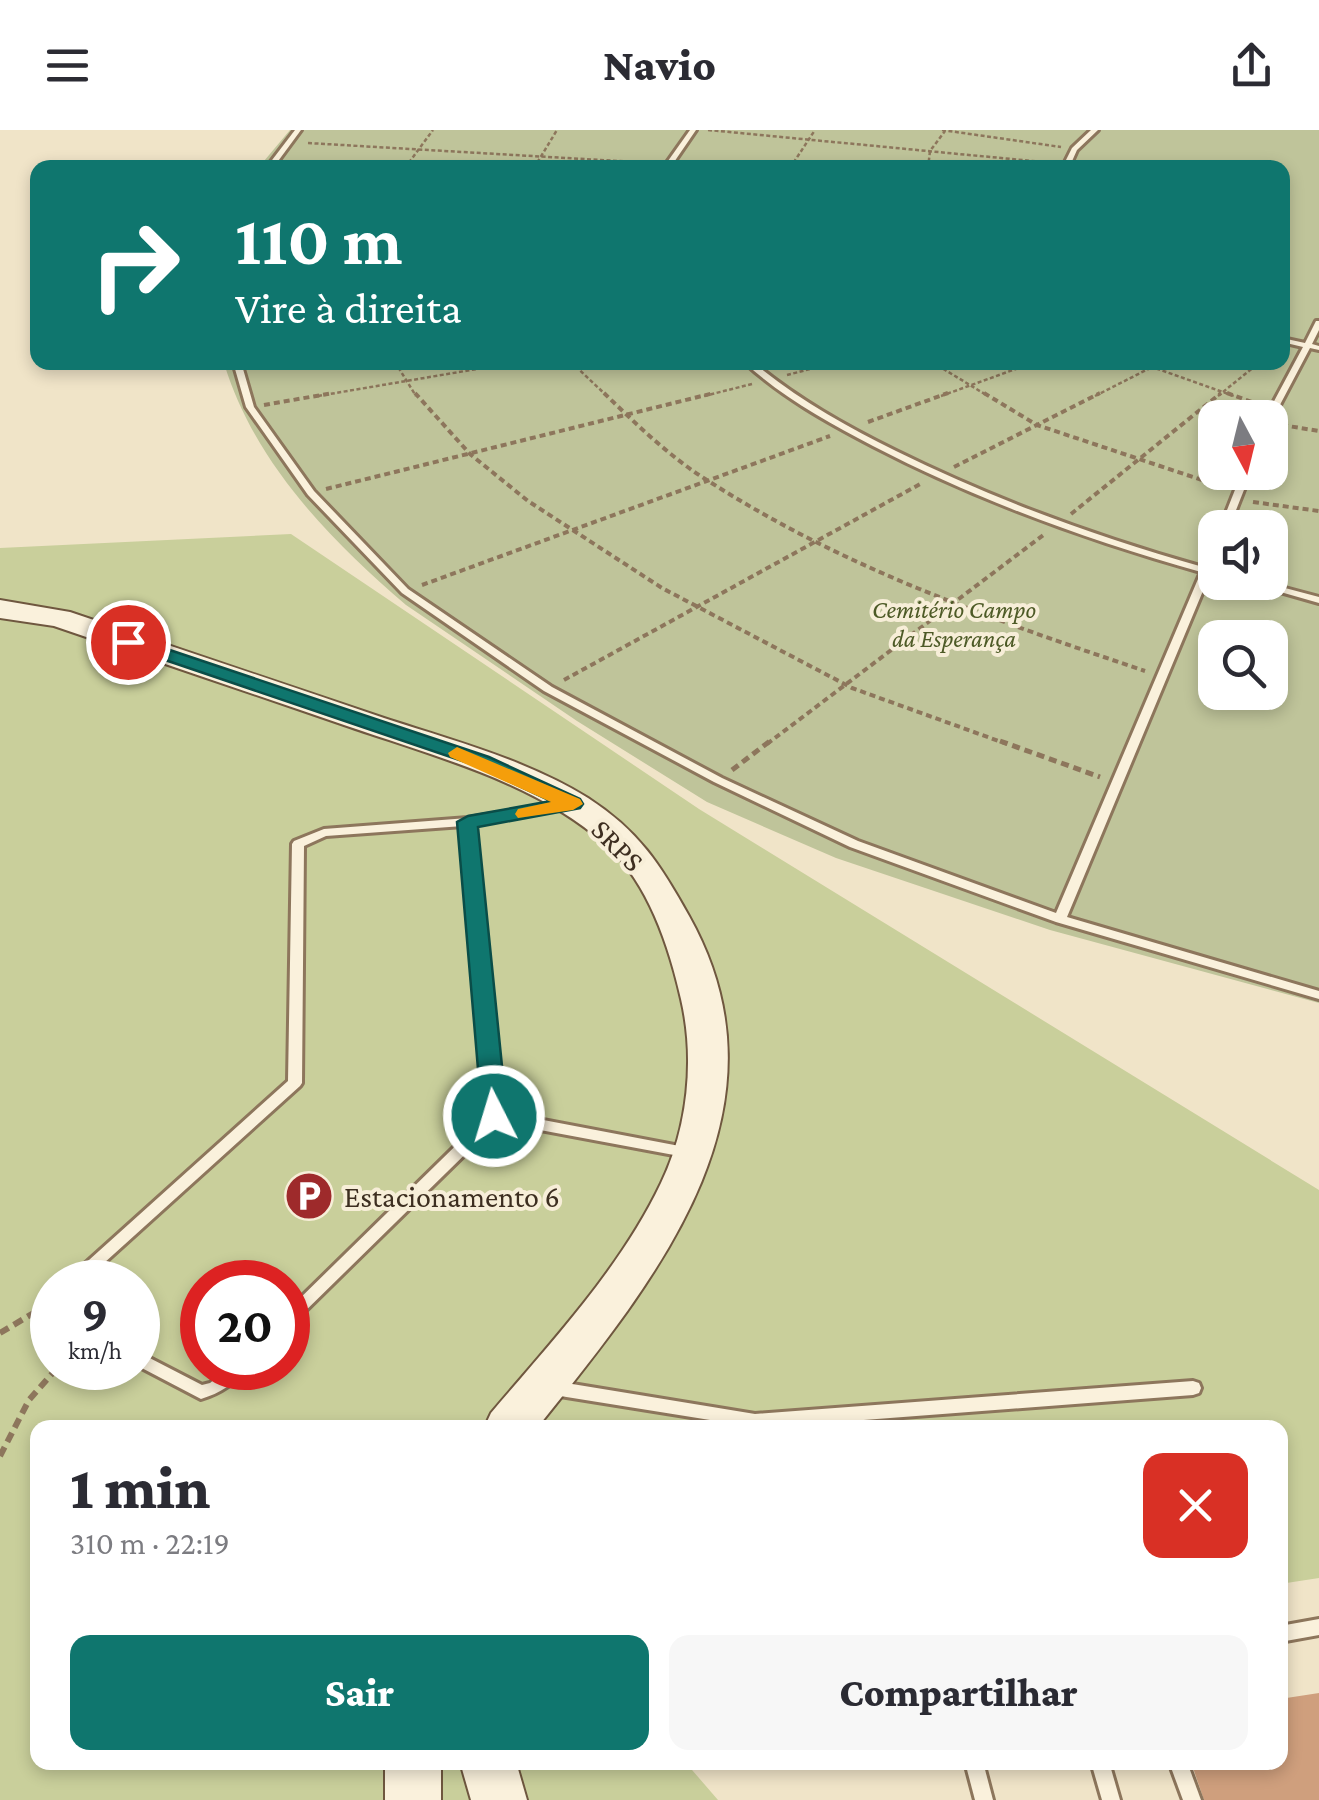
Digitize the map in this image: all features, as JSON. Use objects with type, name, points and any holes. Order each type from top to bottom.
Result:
[{"type":"main road","name":"SRPS","points":[[0,609],[59,618],[450,750],[573,804],[620,838],[644,866],[688,947],[709,1034],[704,1117],[681,1186],[609,1305],[514,1420]]},
{"type":"main road","points":[[413,1770],[413,1800]]},
{"type":"main road","points":[[490,1770],[499,1800]]},
{"type":"lane","points":[[275,160],[298,130]]},
{"type":"lane","points":[[670,160],[693,130]]},
{"type":"lane","points":[[1068,160],[1095,130]]},
{"type":"lane","points":[[1280,400],[1314,347],[1319,324]]},
{"type":"lane","points":[[238,370],[250,408],[311,493],[405,591],[548,689],[718,780],[854,844],[1060,919],[1319,994]]},
{"type":"lane","points":[[757,370],[847,430],[937,475],[1056,525],[1198,568]]},
{"type":"lane","points":[[1231,510],[1239,490]]},
{"type":"lane","points":[[1288,592],[1319,600]]},
{"type":"lane","points":[[1060,919],[1198,600]]},
{"type":"lane","points":[[98,1260],[295,1083],[298,844],[324,834],[468,822],[573,804]]},
{"type":"lane","points":[[468,822],[494,1116]]},
{"type":"lane","points":[[494,1116],[693,1154]]},
{"type":"lane","points":[[310,1296],[494,1116]]},
{"type":"lane","points":[[542,1386],[748,1420]]},
{"type":"lane","points":[[767,1420],[1194,1388]]},
{"type":"lane","points":[[1288,1633],[1319,1627]]},
{"type":"lane","points":[[976,1770],[984,1800]]},
{"type":"lane","points":[[1102,1770],[1111,1800]]},
{"type":"lane","points":[[1181,1770],[1192,1800]]},
{"type":"path","points":[[409,160],[433,130]]},
{"type":"path","points":[[537,160],[557,130]]},
{"type":"path","points":[[708,130],[1011,160]]},
{"type":"path","points":[[795,160],[815,130]]},
{"type":"path","points":[[929,160],[930,151],[944,130],[1074,149]]},
{"type":"path","points":[[286,142],[589,160]]},
{"type":"path","points":[[399,370],[404,382],[466,454],[571,530],[697,607],[844,685],[1117,783]]},
{"type":"path","points":[[250,408],[472,370]]},
{"type":"path","points":[[579,370],[626,415],[707,481],[816,542],[951,605],[1162,677]]},
{"type":"path","points":[[311,493],[807,370]]},
{"type":"path","points":[[945,370],[1036,425],[1237,496],[1319,512]]},
{"type":"path","points":[[405,591],[1013,370]]},
{"type":"path","points":[[548,689],[937,475],[1147,370]]},
{"type":"path","points":[[1156,370],[1234,400]]},
{"type":"path","points":[[718,780],[1056,525],[1250,370]]},
{"type":"path","points":[[1288,422],[1319,431]]},
{"type":"path","points":[[0,1332],[30,1315]]},
{"type":"path","points":[[0,1456],[38,1390]]},
{"type":"green space","name":"Cemitério Campo da Esperança","points":[[290,130],[1319,130],[1319,1003],[1050,930],[836,858],[707,802],[577,721],[406,605],[322,526],[274,466],[254,433],[227,370],[1290,370],[1290,160],[265,160]]},
{"type":"green space","points":[[291,534],[699,809],[1319,1190],[1319,1578],[1288,1583],[1288,1420],[30,1420],[30,1770],[692,1770],[718,1800],[0,1800],[0,548]]},
{"type":"building","points":[[1319,1693],[1319,1800],[1204,1800],[1194,1770],[1288,1770],[1288,1698]]},
{"type":"slow traffic","points":[[457,753],[573,804],[525,814]]},
{"type":"place","name":"Estacionamento 6","points":[[309,1196]]},
{"type":"route","points":[[128,642],[482,761],[573,804],[468,822],[494,1116]]}]
